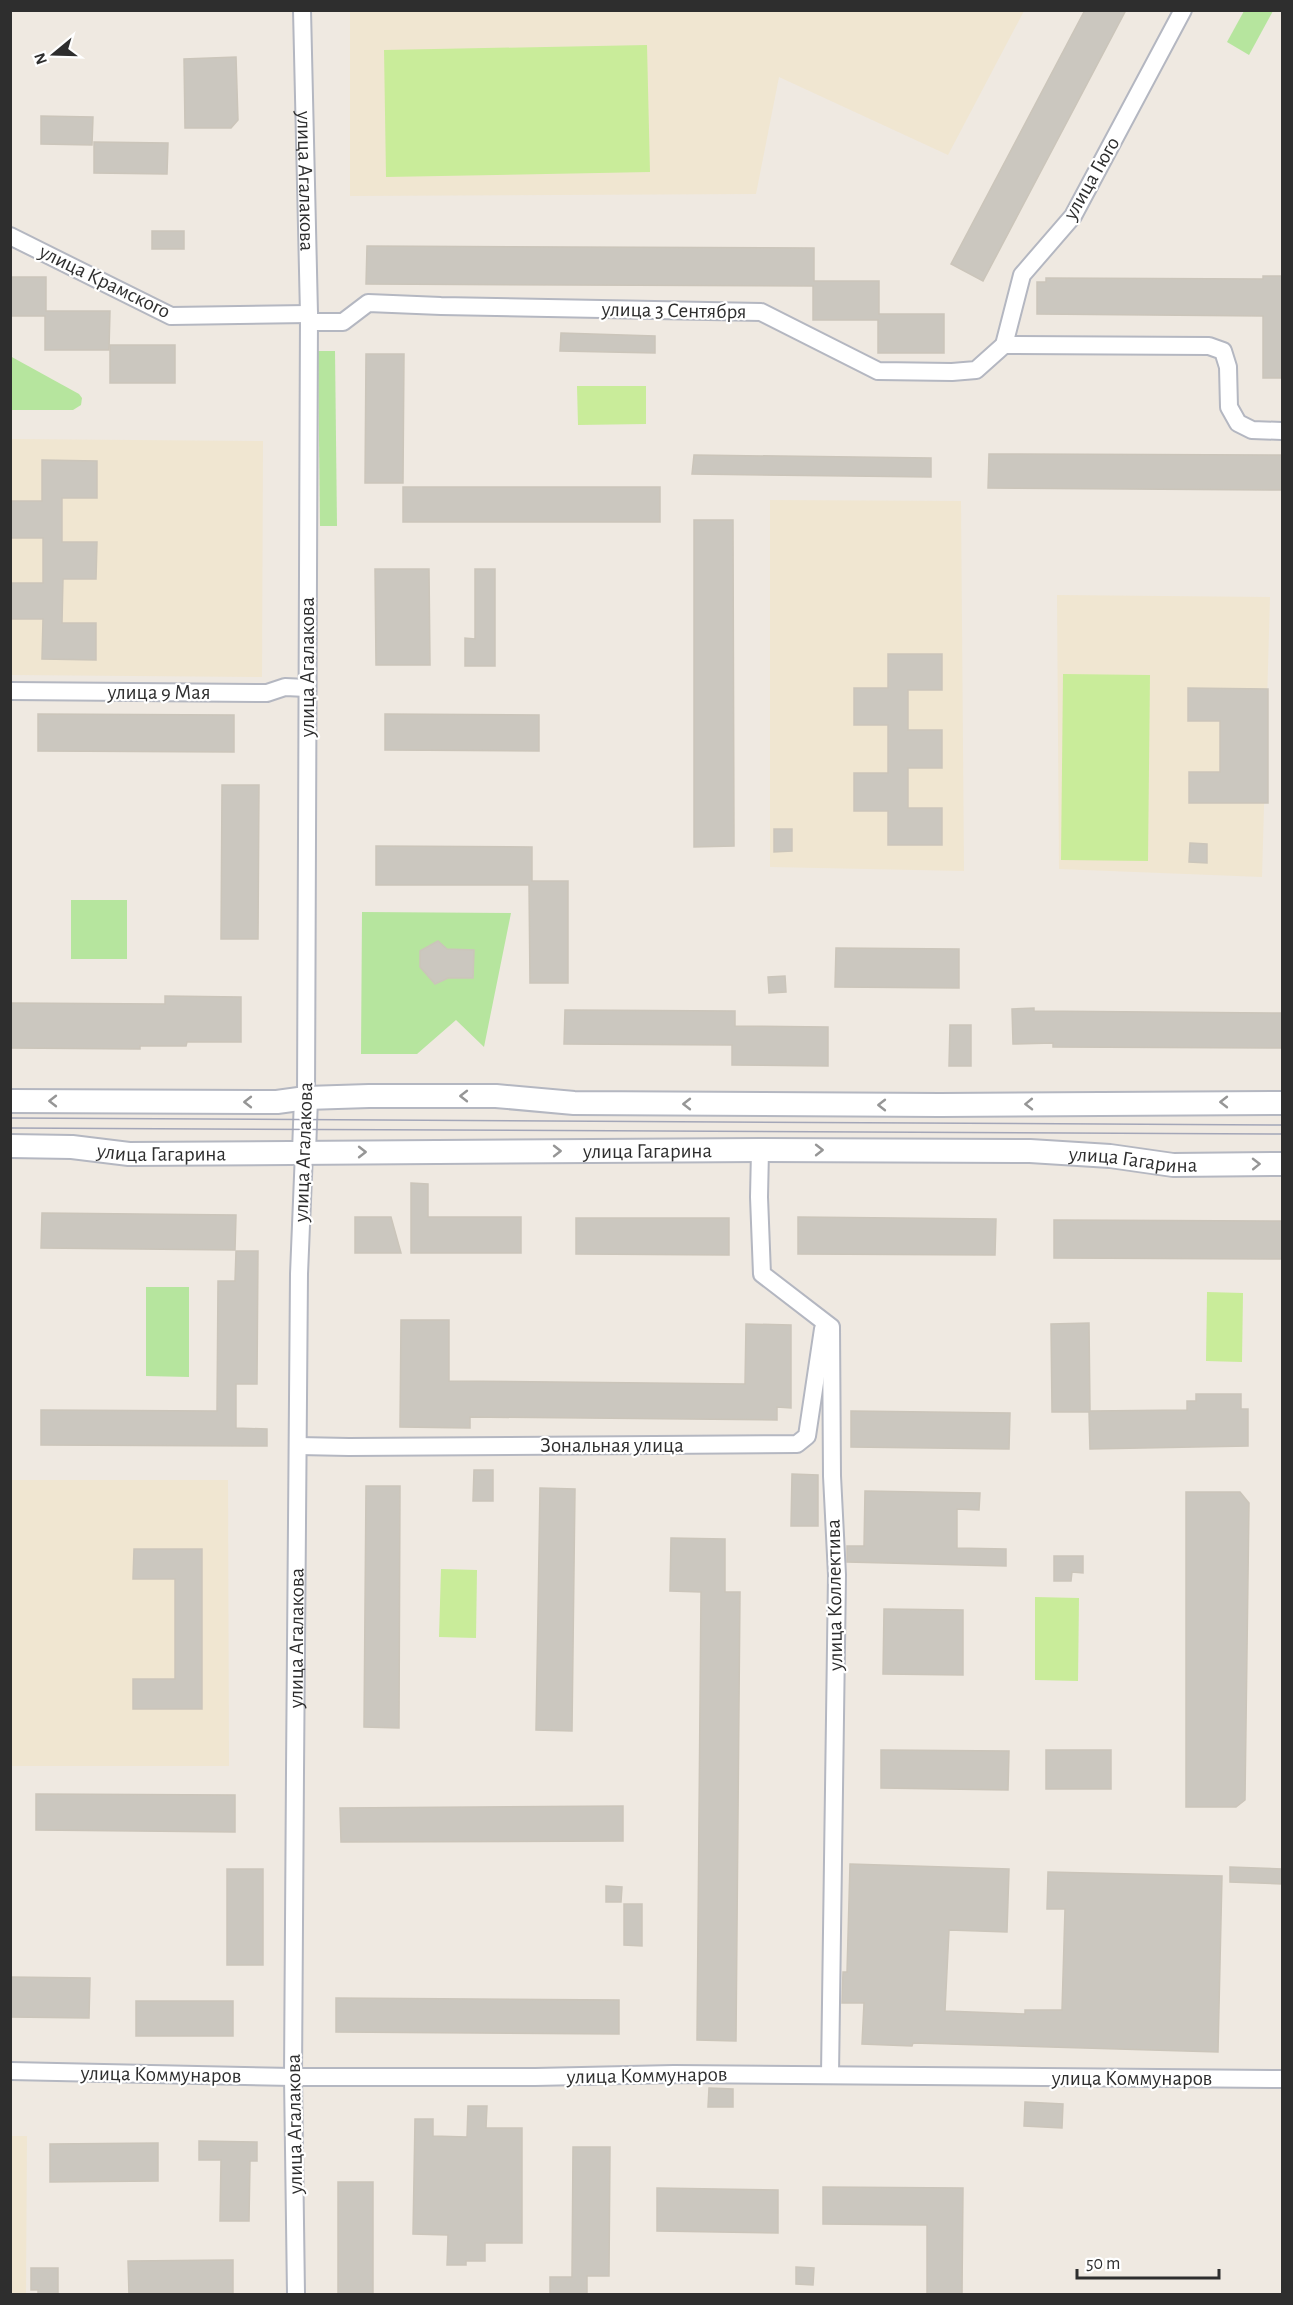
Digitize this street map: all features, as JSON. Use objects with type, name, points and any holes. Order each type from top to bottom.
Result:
[{"type":"main road","points":[[10,1101],[277,1102],[306,1098],[496,1096],[574,1103],[940,1105],[1282,1103]]},
{"type":"main road","name":"улица Агалакова","points":[[304,1152],[306,1098]]},
{"type":"main road","name":"улица Гагарина","points":[[10,1146],[72,1147],[129,1154],[760,1150],[1030,1151],[1110,1156],[1173,1165],[1282,1164]]},
{"type":"street","name":"улица Агалакова","points":[[302,10],[309,318],[306,1098]]},
{"type":"street","name":"улица Гюго","points":[[1004,345],[1022,275],[1073,216],[1183,10]]},
{"type":"street","name":"улица Крамского","points":[[10,236],[171,316],[309,318]]},
{"type":"street","name":"улица 3 Сентября","points":[[309,318],[343,322],[368,303],[761,312],[878,371],[976,370],[1004,345]]},
{"type":"street","points":[[1004,345],[1209,346],[1223,351],[1228,367],[1228,407],[1238,423],[1252,430],[1282,431]]},
{"type":"street","name":"улица 9 Мая","points":[[10,691],[267,693],[285,687],[307,688]]},
{"type":"street","points":[[760,1150],[762,1274],[824,1320]]},
{"type":"street","name":"улица Агалакова","points":[[296,2295],[293,2078],[298,1446],[301,1194],[304,1152]]},
{"type":"street","name":"Зональная улица","points":[[298,1446],[796,1444],[807,1436],[824,1320]]},
{"type":"street","name":"улица Коллектива","points":[[824,1320],[831,1327],[832,1476],[837,1575],[830,2075]]},
{"type":"street","name":"улица Коммунаров","points":[[10,2071],[293,2078],[674,2074],[1282,2079]]},
{"type":"shaded area","points":[[350,11],[1024,11],[948,155],[779,77],[756,194],[350,196]]},
{"type":"shaded area","points":[[11,439],[263,441],[262,677],[11,675]]},
{"type":"shaded area","points":[[770,500],[961,501],[964,871],[770,867]]},
{"type":"shaded area","points":[[1057,595],[1270,597],[1262,877],[1059,869]]},
{"type":"shaded area","points":[[11,1480],[228,1480],[229,1766],[11,1766]]},
{"type":"shaded area","points":[[11,2136],[27,2136],[26,2294],[11,2294]]},
{"type":"green space","points":[[1244,11],[1273,11],[1249,55],[1227,42]]},
{"type":"green space","points":[[647,45],[650,172],[386,177],[384,50]]},
{"type":"green space","points":[[318,351],[335,351],[337,526],[320,526]]},
{"type":"green space","points":[[10,356],[79,394],[82,398],[81,405],[73,410],[11,410]]},
{"type":"green space","points":[[577,386],[646,386],[646,424],[578,425]]},
{"type":"green space","points":[[1063,674],[1150,675],[1148,861],[1061,860]]},
{"type":"green space","points":[[71,900],[127,900],[127,959],[71,959]]},
{"type":"green space","points":[[362,912],[511,913],[484,1047],[456,1020],[417,1054],[361,1054]]},
{"type":"green space","points":[[146,1287],[189,1287],[189,1377],[146,1376]]},
{"type":"green space","points":[[1207,1292],[1243,1293],[1242,1362],[1206,1361]]},
{"type":"green space","points":[[441,1569],[477,1570],[476,1638],[439,1637]]},
{"type":"green space","points":[[1035,1597],[1079,1598],[1078,1681],[1035,1680]]},
{"type":"building","points":[[1085,10],[1126,10],[983,281],[951,264]]},
{"type":"building","points":[[236,57],[238,120],[231,128],[185,128],[184,59]]},
{"type":"building","points":[[41,116],[93,117],[92,145],[41,144]]},
{"type":"building","points":[[94,142],[168,143],[167,174],[94,173]]},
{"type":"building","points":[[152,231],[184,231],[184,249],[152,249]]},
{"type":"building","points":[[367,246],[814,248],[814,281],[879,281],[879,314],[944,314],[944,353],[878,353],[878,320],[813,320],[813,286],[366,284]]},
{"type":"building","points":[[1263,276],[1282,276],[1282,378],[1263,378],[1263,316],[1037,314],[1037,282],[1046,282],[1046,278],[1263,279]]},
{"type":"building","points":[[10,277],[46,277],[46,311],[110,311],[109,350],[45,350],[45,316],[10,316]]},
{"type":"building","points":[[561,333],[655,336],[655,353],[560,351]]},
{"type":"building","points":[[110,345],[175,345],[175,383],[110,383]]},
{"type":"building","points":[[366,354],[404,354],[403,483],[365,483]]},
{"type":"building","points":[[989,454],[1282,455],[1282,490],[988,488]]},
{"type":"building","points":[[694,455],[931,458],[931,477],[692,474]]},
{"type":"building","points":[[42,460],[97,461],[97,498],[62,498],[62,542],[97,542],[96,579],[63,579],[62,623],[96,623],[96,660],[42,659],[43,619],[10,619],[10,583],[43,583],[43,538],[10,538],[10,501],[42,501]]},
{"type":"building","points":[[403,487],[660,487],[660,522],[403,522]]},
{"type":"building","points":[[694,520],[733,520],[734,846],[694,847]]},
{"type":"building","points":[[375,569],[429,569],[430,665],[376,665]]},
{"type":"building","points":[[475,569],[495,569],[495,666],[465,666],[465,638],[475,639]]},
{"type":"building","points":[[888,654],[942,654],[942,690],[908,690],[908,730],[942,730],[942,768],[908,768],[908,808],[942,808],[942,845],[888,845],[888,811],[854,811],[854,773],[888,773],[888,725],[854,725],[854,688],[888,688]]},
{"type":"building","points":[[1188,688],[1268,689],[1268,803],[1189,803],[1189,772],[1220,772],[1220,721],[1188,721]]},
{"type":"building","points":[[38,714],[234,715],[234,752],[38,751]]},
{"type":"building","points":[[385,714],[539,715],[539,751],[385,750]]},
{"type":"building","points":[[222,785],[259,785],[258,939],[221,939]]},
{"type":"building","points":[[774,829],[792,829],[792,851],[774,852]]},
{"type":"building","points":[[1190,843],[1207,844],[1207,863],[1189,862]]},
{"type":"building","points":[[376,846],[532,847],[532,881],[568,881],[568,983],[530,983],[529,885],[376,885]]},
{"type":"building","points":[[438,941],[447,949],[474,950],[473,978],[448,978],[435,984],[420,967],[420,951]]},
{"type":"building","points":[[836,948],[959,949],[959,988],[835,987]]},
{"type":"building","points":[[785,976],[786,992],[769,993],[768,977]]},
{"type":"building","points":[[165,996],[241,997],[241,1042],[187,1042],[186,1046],[140,1046],[140,1049],[10,1048],[10,1003],[165,1004]]},
{"type":"building","points":[[1034,1008],[1034,1011],[1282,1013],[1282,1048],[1053,1047],[1053,1043],[1013,1044],[1012,1009]]},
{"type":"building","points":[[565,1010],[735,1011],[735,1026],[828,1027],[828,1066],[732,1065],[732,1045],[564,1044]]},
{"type":"building","points":[[950,1025],[971,1025],[971,1066],[949,1066]]},
{"type":"building","points":[[411,1183],[428,1184],[428,1217],[521,1217],[521,1253],[411,1253]]},
{"type":"building","points":[[42,1213],[236,1215],[235,1250],[41,1248]]},
{"type":"building","points":[[355,1217],[391,1217],[401,1253],[355,1253]]},
{"type":"building","points":[[798,1217],[996,1219],[995,1255],[798,1254]]},
{"type":"building","points":[[576,1218],[729,1218],[729,1255],[576,1254]]},
{"type":"building","points":[[1054,1220],[1282,1221],[1282,1259],[1054,1258]]},
{"type":"building","points":[[236,1251],[258,1251],[257,1384],[236,1384],[236,1428],[267,1429],[267,1446],[41,1445],[41,1410],[217,1411],[218,1281],[235,1281]]},
{"type":"building","points":[[401,1320],[449,1320],[449,1381],[745,1384],[746,1324],[791,1325],[791,1408],[777,1407],[777,1420],[470,1417],[470,1428],[400,1427]]},
{"type":"building","points":[[1089,1323],[1090,1411],[1187,1410],[1187,1401],[1196,1401],[1196,1394],[1241,1394],[1241,1409],[1248,1409],[1248,1446],[1090,1449],[1089,1412],[1052,1412],[1051,1324]]},
{"type":"building","points":[[851,1411],[1010,1413],[1009,1449],[851,1447]]},
{"type":"building","points":[[474,1470],[493,1470],[493,1501],[473,1501]]},
{"type":"building","points":[[792,1474],[818,1475],[818,1526],[791,1526]]},
{"type":"building","points":[[366,1486],[400,1486],[399,1728],[364,1727]]},
{"type":"building","points":[[540,1488],[575,1489],[572,1731],[536,1730]]},
{"type":"building","points":[[865,1491],[980,1493],[979,1510],[957,1509],[957,1548],[1006,1549],[1006,1566],[847,1562],[847,1546],[864,1546]]},
{"type":"building","points":[[1186,1492],[1240,1492],[1249,1503],[1245,1800],[1236,1807],[1186,1807]]},
{"type":"building","points":[[671,1538],[725,1539],[725,1592],[740,1592],[736,2041],[697,2040],[701,1592],[670,1591]]},
{"type":"building","points":[[134,1549],[202,1549],[202,1709],[133,1709],[133,1679],[175,1679],[175,1579],[133,1579]]},
{"type":"building","points":[[1054,1556],[1083,1556],[1083,1573],[1072,1572],[1071,1581],[1054,1581]]},
{"type":"building","points":[[884,1609],[963,1610],[963,1675],[883,1674]]},
{"type":"building","points":[[881,1750],[1009,1751],[1008,1790],[881,1788]]},
{"type":"building","points":[[1046,1750],[1111,1750],[1111,1789],[1046,1789]]},
{"type":"building","points":[[36,1794],[235,1795],[235,1832],[36,1830]]},
{"type":"building","points":[[623,1806],[623,1841],[341,1842],[340,1808]]},
{"type":"building","points":[[850,1864],[1009,1869],[1007,1932],[949,1930],[945,2011],[1025,2014],[1025,2010],[1062,2010],[1065,1909],[1047,1909],[1048,1872],[1222,1876],[1218,2052],[913,2043],[912,2046],[862,2044],[864,2003],[842,2003],[843,1972],[847,1972]]},
{"type":"building","points":[[1230,1867],[1282,1869],[1282,1884],[1230,1882]]},
{"type":"building","points":[[227,1869],[263,1869],[263,1965],[227,1965]]},
{"type":"building","points":[[606,1886],[622,1887],[621,1902],[606,1902]]},
{"type":"building","points":[[624,1904],[642,1904],[642,1946],[624,1945]]},
{"type":"building","points":[[10,1977],[90,1978],[89,2018],[10,2017]]},
{"type":"building","points":[[336,1998],[619,2000],[619,2034],[336,2032]]},
{"type":"building","points":[[136,2001],[233,2001],[233,2036],[136,2036]]},
{"type":"building","points":[[709,2088],[733,2089],[733,2107],[708,2107]]},
{"type":"building","points":[[1025,2102],[1063,2104],[1062,2128],[1024,2126]]},
{"type":"building","points":[[468,2106],[487,2106],[486,2128],[522,2128],[522,2243],[485,2243],[485,2261],[466,2261],[466,2265],[447,2265],[448,2235],[413,2234],[415,2119],[433,2119],[433,2136],[467,2137]]},
{"type":"building","points":[[199,2141],[257,2142],[257,2161],[250,2161],[249,2221],[220,2221],[221,2160],[199,2160]]},
{"type":"building","points":[[158,2143],[158,2181],[50,2182],[50,2144]]},
{"type":"building","points":[[573,2147],[610,2147],[609,2276],[587,2276],[587,2295],[550,2295],[550,2277],[572,2277]]},
{"type":"building","points":[[338,2182],[373,2182],[373,2295],[338,2295]]},
{"type":"building","points":[[823,2187],[963,2188],[962,2295],[927,2295],[927,2225],[823,2224]]},
{"type":"building","points":[[657,2188],[778,2190],[778,2233],[657,2231]]},
{"type":"building","points":[[233,2260],[233,2295],[129,2295],[128,2261]]},
{"type":"building","points":[[796,2267],[814,2268],[813,2285],[796,2284]]},
{"type":"building","points":[[31,2268],[58,2268],[58,2295],[38,2295],[38,2290],[31,2290]]},
{"type":"tram line","points":[[10,1118],[1282,1125]]},
{"type":"tram line","points":[[10,1128],[1282,1134]]}]
